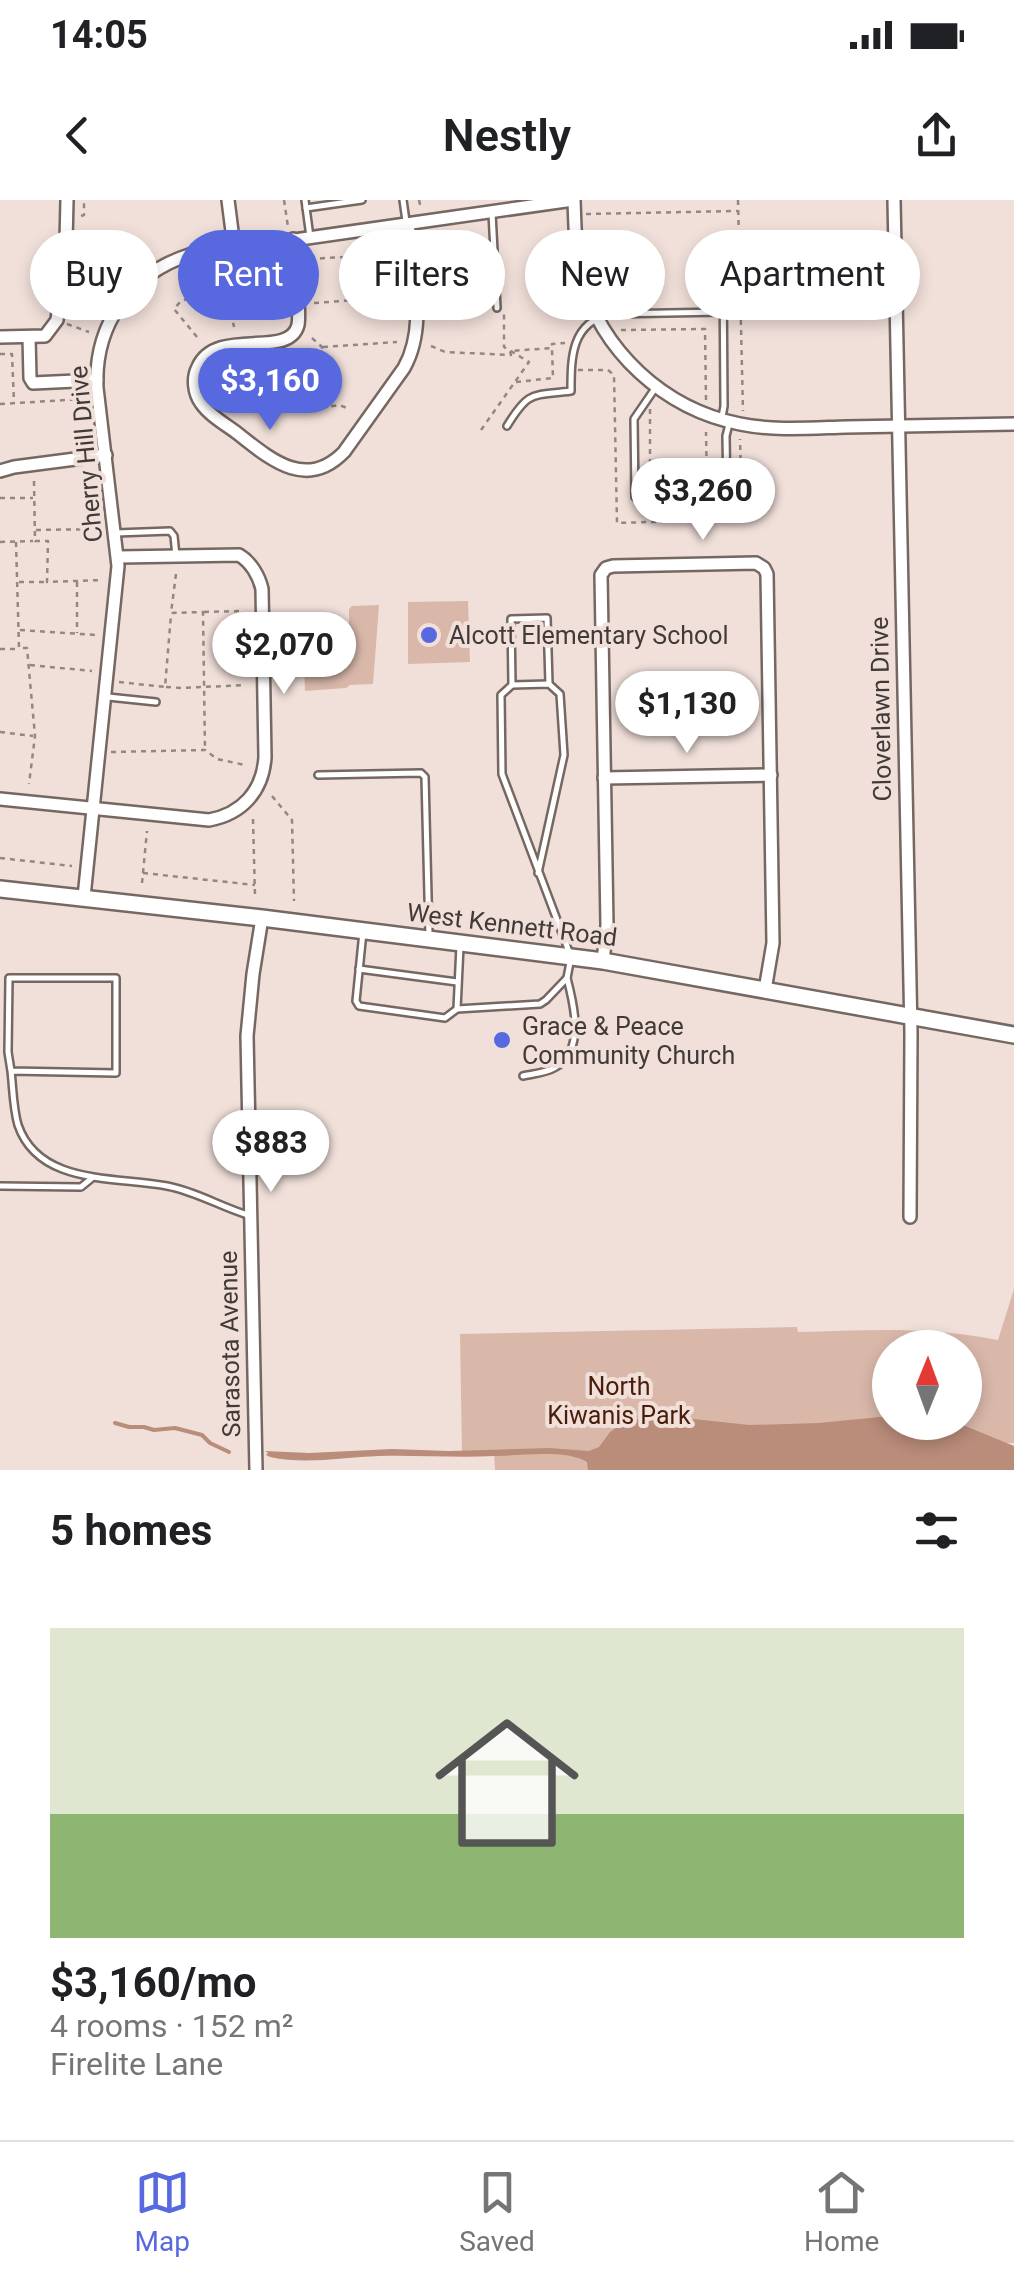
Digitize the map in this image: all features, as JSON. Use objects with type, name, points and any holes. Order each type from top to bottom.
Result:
[{"type":"street","points":[[0,337],[45,336],[57,320],[67,200]]},
{"type":"street","points":[[228,200],[232,230]]},
{"type":"street","points":[[574,200],[576,230]]},
{"type":"street","name":"Cherry Hill Drive","points":[[319,236],[485,209],[574,200]]},
{"type":"street","name":"Cloverlawn Drive","points":[[894,200],[910,1016],[910,1217]]},
{"type":"street","points":[[298,320],[296,329],[282,340],[212,350],[199,364],[194,385],[206,409],[262,452],[284,466],[309,470],[325,466],[341,455],[411,353],[417,326],[407,224]]},
{"type":"street","name":"Cherry Hill Drive","points":[[84,898],[118,558],[96,380],[98,356],[119,304],[137,284],[178,259]]},
{"type":"street","points":[[599,320],[617,348],[656,387],[694,410],[725,421],[771,428],[1014,424]]},
{"type":"street","points":[[28,336],[33,383],[96,380]]},
{"type":"street","points":[[0,471],[106,455]]},
{"type":"street","points":[[0,798],[202,820],[236,811],[256,790],[263,773],[259,578],[239,555],[118,558]]},
{"type":"street","points":[[603,962],[607,925],[600,577],[611,566],[756,563],[766,570],[771,775],[773,944],[766,990]]},
{"type":"street","points":[[604,778],[771,775]]},
{"type":"street","name":"West Kennett Road","points":[[0,889],[570,957],[1014,1035]]},
{"type":"street","name":"Sarasota Avenue","points":[[256,1470],[247,1036],[262,918]]},
{"type":"lane","points":[[309,230],[305,204],[362,200]]},
{"type":"lane","points":[[403,200],[407,224]]},
{"type":"lane","points":[[508,426],[527,399],[571,391],[571,356],[594,320]]},
{"type":"lane","points":[[656,387],[634,419],[635,497],[642,503],[723,502],[727,495],[723,320]]},
{"type":"lane","points":[[116,533],[170,531],[176,556]]},
{"type":"lane","points":[[512,685],[511,619],[547,618],[549,684]]},
{"type":"lane","points":[[522,1076],[553,1068],[562,1061],[575,1037],[576,1021],[568,978],[570,957],[538,873],[502,774],[502,695],[512,685],[549,684],[560,694],[564,755],[538,873]]},
{"type":"lane","points":[[105,697],[156,702]]},
{"type":"lane","points":[[318,776],[425,776],[429,939]]},
{"type":"lane","points":[[364,931],[356,1001],[359,1006],[445,1018],[457,1009],[540,1004],[568,978]]},
{"type":"lane","points":[[457,1009],[460,943]]},
{"type":"lane","points":[[359,968],[458,982]]},
{"type":"lane","points":[[0,978],[116,978],[116,1072],[11,1071]]},
{"type":"lane","points":[[9,978],[8,1052],[17,1122],[28,1148],[56,1166],[92,1178],[171,1186],[250,1216]]},
{"type":"lane","points":[[0,1186],[81,1186],[92,1178]]},
{"type":"path","points":[[73,216],[84,216],[84,200]]},
{"type":"path","points":[[284,200],[289,230]]},
{"type":"path","points":[[419,200],[420,209]]},
{"type":"path","points":[[738,200],[743,412]]},
{"type":"path","points":[[586,214],[738,211]]},
{"type":"path","points":[[183,320],[197,337]]},
{"type":"path","points":[[233,320],[234,327]]},
{"type":"path","points":[[481,430],[529,362],[504,347],[502,320]]},
{"type":"path","points":[[62,322],[90,332]]},
{"type":"path","points":[[621,330],[705,329],[706,400]]},
{"type":"path","points":[[312,338],[322,348],[397,342]]},
{"type":"path","points":[[514,382],[554,378],[552,344],[577,342]]},
{"type":"path","points":[[431,346],[445,352],[510,355],[510,351]]},
{"type":"path","points":[[322,348],[319,382],[326,406]]},
{"type":"path","points":[[510,351],[552,348]]},
{"type":"path","points":[[0,354],[12,354],[14,404]]},
{"type":"path","points":[[571,370],[611,368],[614,375],[617,522],[742,518],[740,439]]},
{"type":"path","points":[[224,401],[291,398],[307,382],[319,382]]},
{"type":"path","points":[[291,398],[295,409],[350,409]]},
{"type":"path","points":[[0,404],[83,399]]},
{"type":"path","points":[[653,403],[650,484],[707,484],[706,432]]},
{"type":"path","points":[[34,481],[34,541]]},
{"type":"path","points":[[0,498],[34,498]]},
{"type":"path","points":[[34,530],[101,529]]},
{"type":"path","points":[[0,542],[48,541],[48,582]]},
{"type":"path","points":[[16,542],[19,648]]},
{"type":"path","points":[[165,687],[176,574]]},
{"type":"path","points":[[17,582],[102,580]]},
{"type":"path","points":[[76,581],[77,633]]},
{"type":"path","points":[[172,613],[243,611]]},
{"type":"path","points":[[203,612],[206,750]]},
{"type":"path","points":[[18,630],[96,635]]},
{"type":"path","points":[[0,649],[28,648],[35,736],[30,784]]},
{"type":"path","points":[[28,665],[92,672]]},
{"type":"path","points":[[119,682],[165,687],[245,684]]},
{"type":"path","points":[[0,732],[35,736]]},
{"type":"path","points":[[112,752],[206,750],[217,759],[245,765]]},
{"type":"path","points":[[272,796],[292,820],[294,901]]},
{"type":"path","points":[[253,819],[255,896]]},
{"type":"path","points":[[142,883],[146,831]]},
{"type":"path","points":[[0,858],[72,866]]},
{"type":"path","points":[[143,873],[254,885]]},
{"type":"green space","points":[[468,601],[470,662],[408,664],[408,602]]},
{"type":"green space","points":[[379,605],[373,684],[305,691],[304,662],[349,652],[349,609]]},
{"type":"green space","name":"North Kiwanis Park","points":[[1014,1289],[1014,1443],[671,1450],[665,1470],[495,1470],[494,1452],[462,1454],[460,1334],[797,1327],[798,1332],[872,1330],[872,1440],[982,1440],[982,1337],[998,1340]]},
{"type":"shaded area","points":[[646,1417],[749,1425],[872,1418],[872,1440],[982,1440],[982,1433],[1014,1446],[1014,1470],[588,1470],[587,1462],[555,1454],[297,1460],[270,1457],[265,1451],[589,1451],[599,1447],[623,1423]]},
{"type":"waterway","points":[[115,1423],[154,1430],[175,1428],[202,1435],[229,1452]]},
{"type":"place","name":"Alcott Elementary School","points":[[429,635]]},
{"type":"place","name":"Grace & Peace Community Church","points":[[502,1040]]}]
